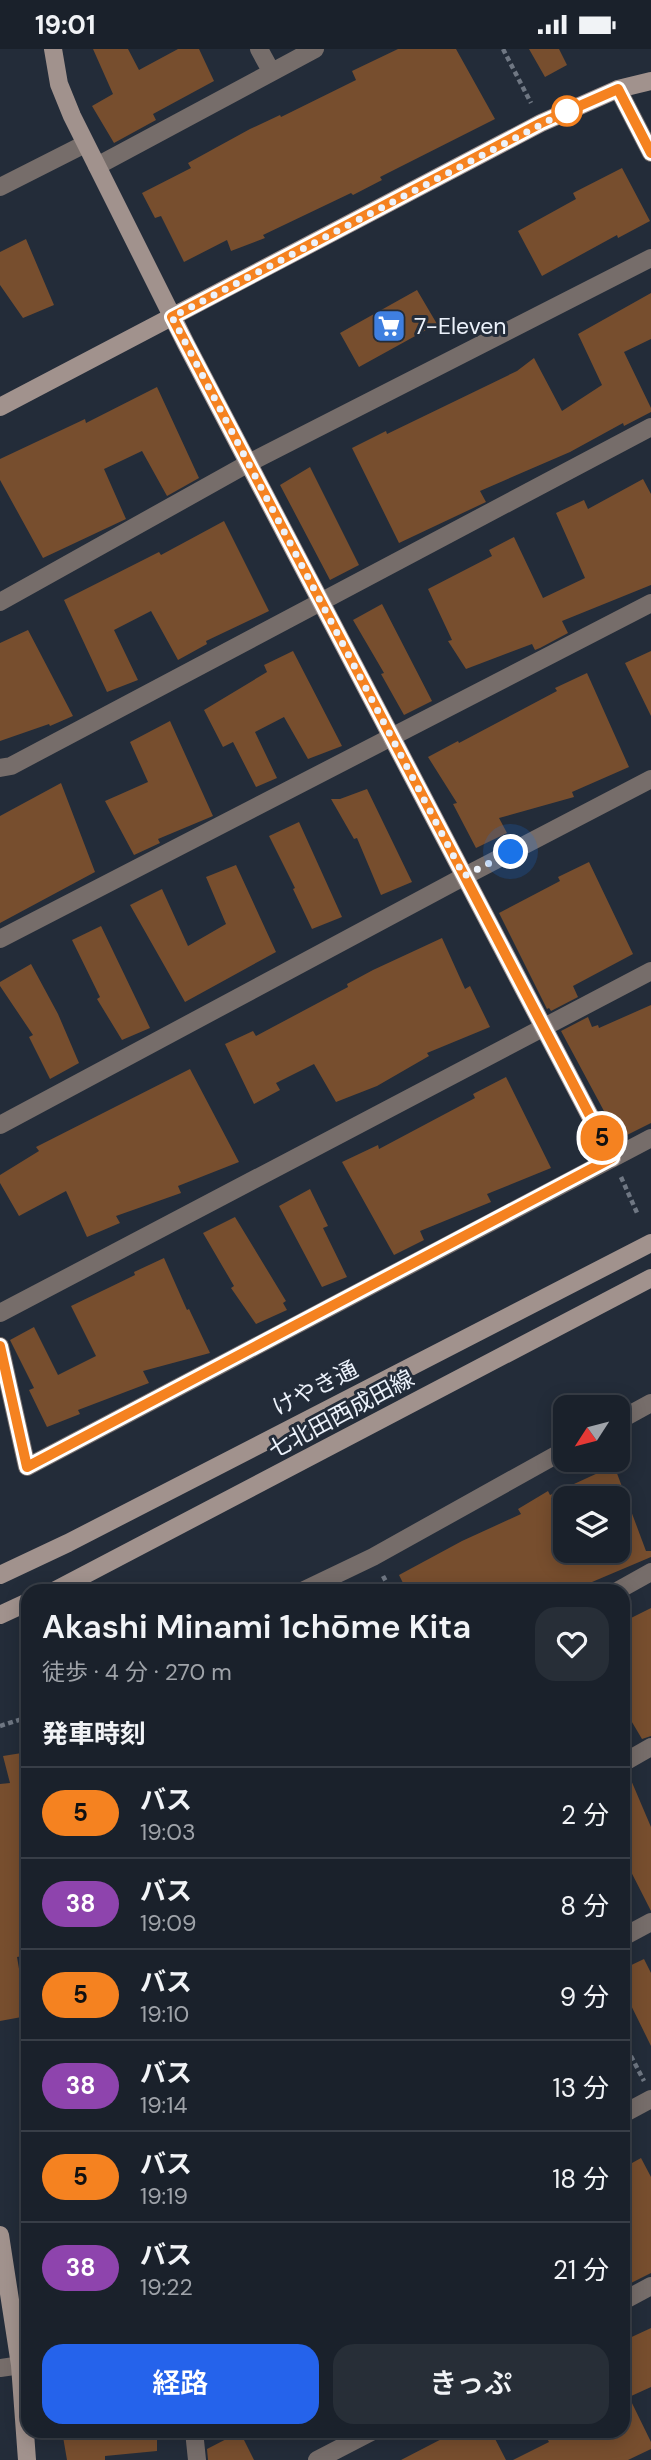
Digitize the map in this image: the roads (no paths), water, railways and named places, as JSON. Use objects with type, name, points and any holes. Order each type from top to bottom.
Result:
[{"type":"street","points":[[53,49],[59,84],[85,144],[172,317],[612,1158]]},
{"type":"street","points":[[259,49],[271,71]]},
{"type":"street","points":[[97,166],[315,49]]},
{"type":"street","points":[[0,407],[541,123],[618,89],[651,81]]},
{"type":"street","points":[[618,89],[651,153]]},
{"type":"street","points":[[0,187],[85,144]]},
{"type":"street","points":[[0,603],[249,463],[651,258]]},
{"type":"street","points":[[0,768],[11,766],[651,427]]},
{"type":"street","points":[[0,939],[651,603]]},
{"type":"street","points":[[0,1125],[464,876],[651,779]]},
{"type":"street","points":[[0,1313],[651,971]]},
{"type":"street","points":[[0,1346],[27,1467],[651,1137]]},
{"type":"street","name":"けやき通","points":[[0,1575],[80,1537],[651,1243]]},
{"type":"street","name":"七北田西成田線","points":[[67,1584],[651,1278]]},
{"type":"street","points":[[630,1414],[651,1403]]},
{"type":"street","points":[[316,1584],[373,1556],[553,1457]]},
{"type":"street","points":[[630,1584],[651,1572]]},
{"type":"street","points":[[0,1615],[21,1605]]},
{"type":"street","points":[[630,1759],[651,1747]]},
{"type":"street","points":[[630,1933],[651,1922]]},
{"type":"street","points":[[630,2108],[648,2092]]},
{"type":"street","points":[[0,2235],[21,2349]]},
{"type":"street","points":[[630,2297],[651,2286]]},
{"type":"street","points":[[0,2368],[21,2365]]},
{"type":"street","points":[[26,2438],[27,2460]]},
{"type":"street","points":[[195,2438],[197,2460]]},
{"type":"street","points":[[317,2460],[359,2438]]},
{"type":"place","name":"7-Eleven","points":[[389,326]]}]
